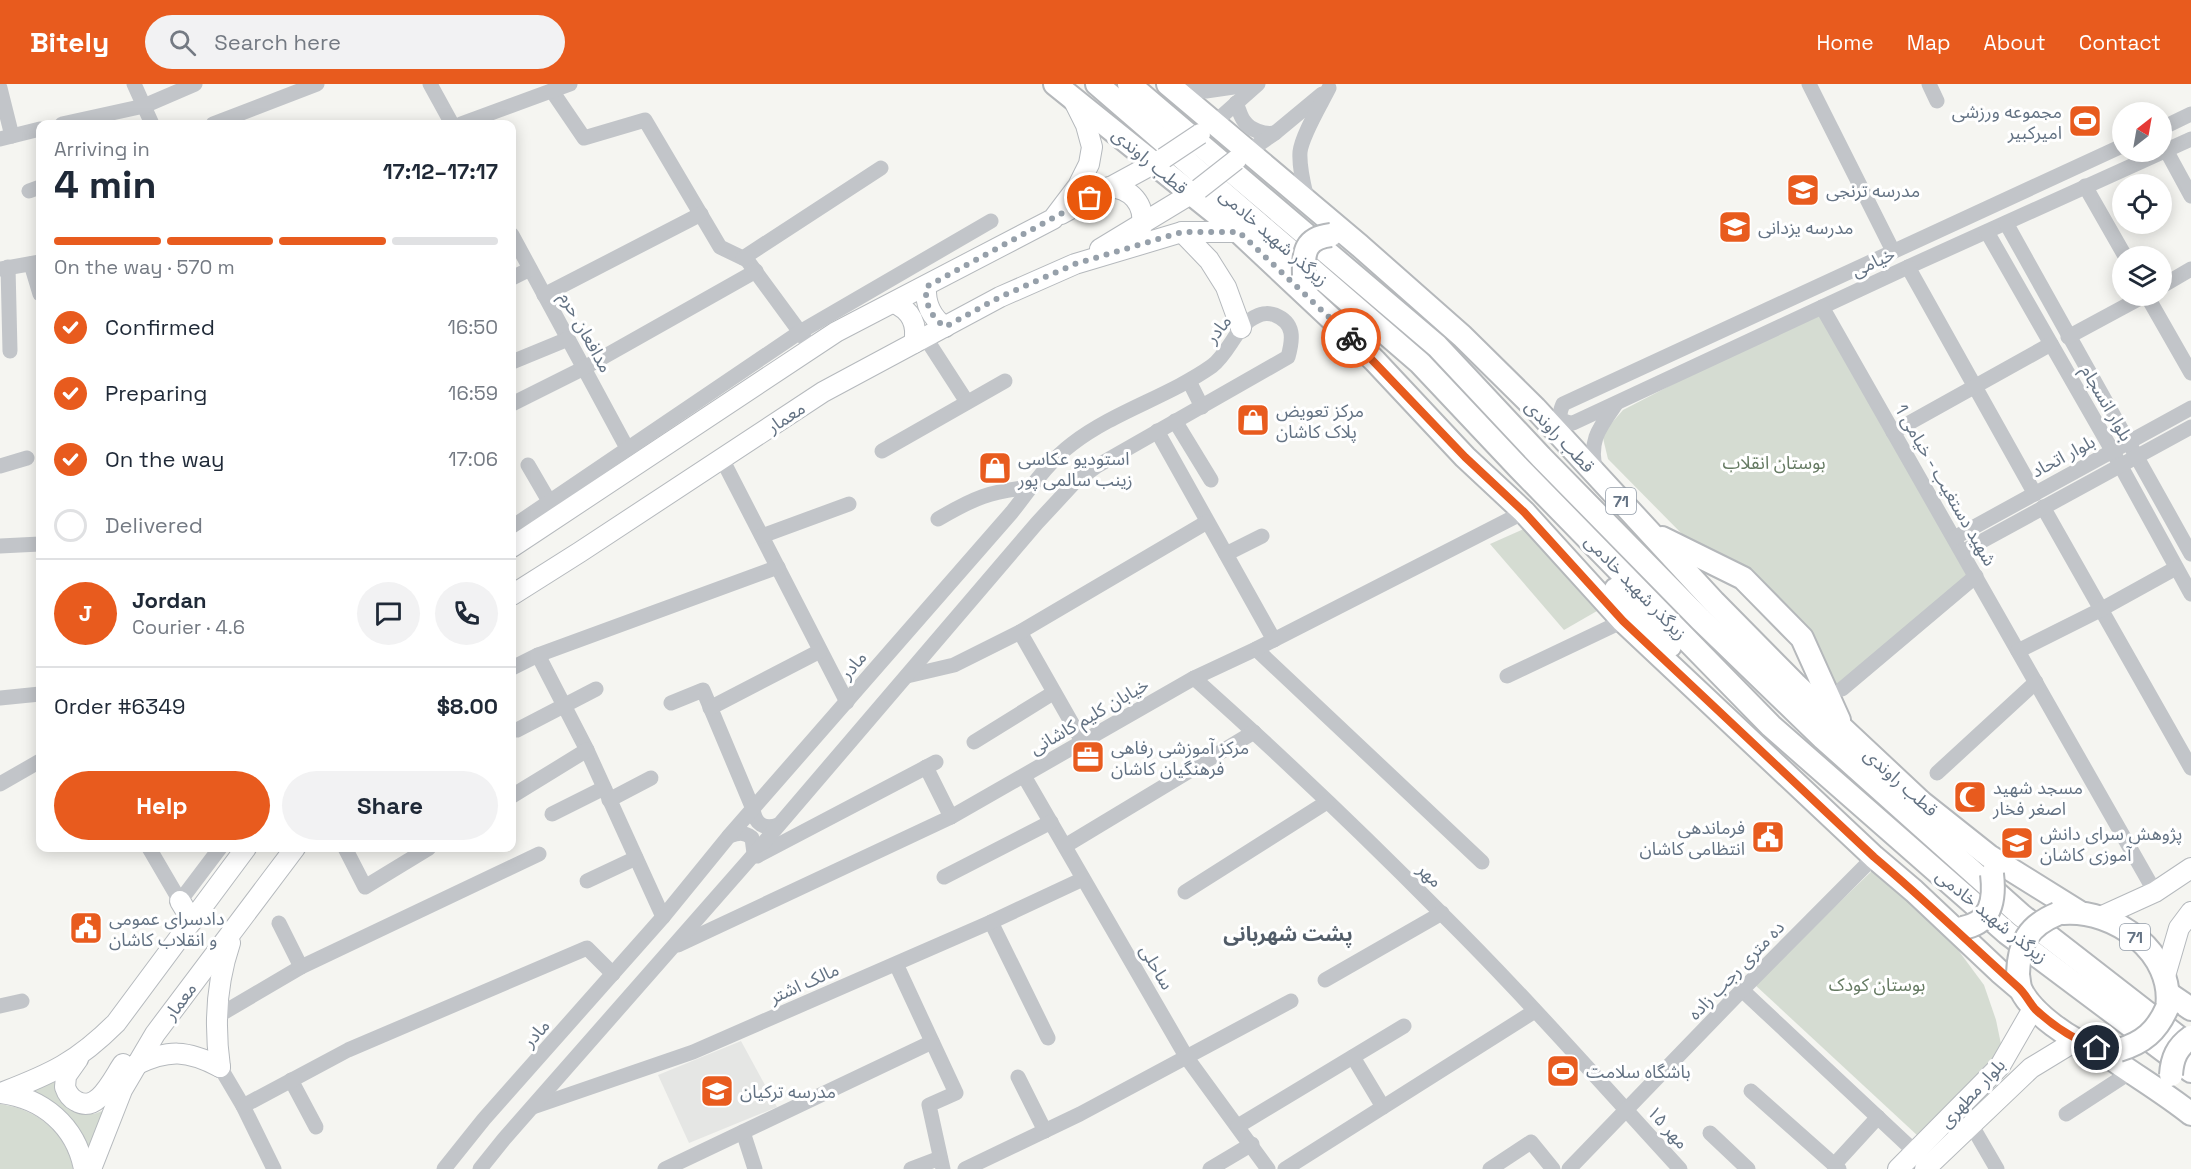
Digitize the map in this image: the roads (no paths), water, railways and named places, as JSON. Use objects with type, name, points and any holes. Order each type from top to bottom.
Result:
[{"type":"highway","name":"قطب راوندی","points":[[1055,84],[1160,161],[1239,232],[1375,361],[1465,457],[1524,512],[1623,621],[1874,857],[1957,926],[2000,972],[2019,981]]},
{"type":"highway","name":"زیرگذر شهید خادمی","points":[[1097,84],[1420,363],[1519,468],[1771,726],[2007,933],[2181,1073]]},
{"type":"highway","name":"زیرگذر شهید خادمی","points":[[1129,84],[1437,346],[1566,483],[1700,619],[1824,738],[2021,915],[2191,1047]]},
{"type":"highway","name":"قطب راوندی","points":[[1171,86],[1207,128],[1242,156],[1308,202],[1462,336],[1534,408],[1787,676],[1990,865],[2078,914]]},
{"type":"highway","points":[[1360,246],[1331,235],[1319,236],[1309,243],[1303,258],[1304,275],[1367,335],[1375,361]]},
{"type":"highway","points":[[1418,406],[1483,446],[1721,700],[1771,726]]},
{"type":"highway","points":[[1534,408],[1550,445],[1745,649],[1774,691]]},
{"type":"highway","points":[[1650,532],[1705,560],[1820,678],[1843,729]]},
{"type":"highway","points":[[1957,926],[1972,926],[1980,921],[1991,906],[1993,887],[1990,865]]},
{"type":"highway","points":[[2078,914],[2042,920],[2024,940],[2019,955],[2019,981],[2034,1007],[2058,1028],[2087,1044],[2172,1099],[2191,1114]]},
{"type":"highway","name":"71","points":[[2078,914],[2118,926],[2140,941],[2156,957],[2167,993],[2191,1009]]},
{"type":"highway","points":[[2087,1044],[2119,1050],[2133,1046],[2149,1037],[2161,1022],[2167,993]]},
{"type":"highway","points":[[2172,1099],[2181,1073],[2172,1064],[2176,1053],[2191,1037]]},
{"type":"main road","points":[[1053,219],[1078,186],[1089,164],[1092,147],[1086,126],[1073,99]]},
{"type":"main road","points":[[516,543],[554,508],[836,332],[926,287],[1160,161],[1207,128]]},
{"type":"main road","name":"معمار","points":[[516,592],[823,392],[1000,297],[1075,264],[1196,192],[1242,156]]},
{"type":"main road","points":[[1109,187],[1123,189],[1135,197],[1143,214],[1142,226]]},
{"type":"main road","points":[[1182,232],[1209,260],[1226,287],[1241,328]]},
{"type":"main road","name":"معمار","points":[[1075,264],[1182,232],[1239,232]]},
{"type":"main road","points":[[926,287],[925,295],[930,311],[945,327]]},
{"type":"main road","points":[[894,303],[905,309],[913,319],[915,331],[920,340]]},
{"type":"main road","name":"معمار","points":[[0,1093],[52,1073],[82,1055],[116,1023],[243,852]]},
{"type":"main road","name":"معمار","points":[[92,1169],[122,1090],[135,1065],[155,1034],[292,852]]},
{"type":"main road","points":[[2078,914],[2155,892],[2191,868]]},
{"type":"main road","points":[[180,901],[192,921]]},
{"type":"main road","points":[[2167,993],[2179,928],[2191,912]]},
{"type":"main road","points":[[135,1065],[151,1058],[178,1053],[189,1054],[220,1067],[216,1017],[219,984],[235,929]]},
{"type":"main road","name":"بلوار مطهری","points":[[1920,1161],[2000,1066],[2034,1007]]},
{"type":"main road","points":[[82,1055],[66,1076],[64,1087],[71,1098],[78,1103],[86,1104],[99,1099],[137,1044],[155,1034]]},
{"type":"main road","points":[[2019,1036],[2045,1059]]},
{"type":"main road","name":"بلوار مطهری","points":[[1898,1169],[1920,1161],[1972,1126],[2031,1068],[2045,1059],[2087,1044]]},
{"type":"main road","points":[[0,1093],[28,1099],[52,1113],[71,1134],[78,1146],[84,1169]]},
{"type":"street","points":[[134,84],[150,120]]},
{"type":"street","points":[[80,120],[144,106],[195,84]]},
{"type":"street","points":[[223,120],[316,84]]},
{"type":"street","points":[[430,84],[450,120]]},
{"type":"street","points":[[473,120],[570,84]]},
{"type":"street","points":[[1171,86],[1206,91],[1256,84]]},
{"type":"street","points":[[1207,128],[1256,84]]},
{"type":"street","points":[[1809,84],[1893,251]]},
{"type":"street","points":[[1929,84],[1937,101]]},
{"type":"street","points":[[1242,156],[1275,133],[1331,86]]},
{"type":"street","points":[[1308,202],[1301,177],[1300,149],[1331,86]]},
{"type":"street","points":[[0,88],[6,137],[36,130]]},
{"type":"street","points":[[552,92],[584,138],[645,120],[720,247],[743,258],[756,271],[811,349]]},
{"type":"street","points":[[1236,103],[1244,121],[1249,126],[1264,133],[1275,133]]},
{"type":"street","points":[[2172,123],[2191,114]]},
{"type":"street","name":"خیامی","points":[[2172,147],[2191,139]]},
{"type":"street","name":"خیامی","points":[[2112,151],[1563,404],[1559,414],[1561,420],[1565,423],[1573,423],[1908,267],[1991,239],[2006,223],[2139,162]]},
{"type":"street","points":[[2172,161],[2191,196]]},
{"type":"street","points":[[743,258],[881,168]]},
{"type":"street","points":[[2085,186],[2119,246]]},
{"type":"street","points":[[544,295],[701,214]]},
{"type":"street","points":[[516,524],[554,508],[627,448],[800,332],[991,221]]},
{"type":"street","name":"بلوار انسجام","points":[[2006,223],[2191,554]]},
{"type":"street","points":[[1991,239],[2005,235],[2014,237]]},
{"type":"street","name":"بلوار انسجام","points":[[1991,239],[2191,594]]},
{"type":"street","name":"مدافعان حرم","points":[[516,243],[627,448]]},
{"type":"street","points":[[10,351],[4,268],[36,263]]},
{"type":"street","points":[[1908,267],[2191,768]]},
{"type":"street","points":[[516,276],[530,269]]},
{"type":"street","points":[[2172,280],[2191,269]]},
{"type":"street","points":[[516,402],[584,368],[756,271]]},
{"type":"street","points":[[2068,337],[2126,306]]},
{"type":"street","points":[[2151,306],[2191,373]]},
{"type":"street","name":"شهید دستغیب - خیامی 1","points":[[1822,307],[2155,892]]},
{"type":"street","name":"مادر","points":[[444,1169],[484,1119],[663,917],[729,836],[1071,444],[1126,412],[1189,381],[1214,364],[1228,351],[1241,328],[1257,316],[1270,313],[1284,319],[1290,329],[1292,343],[1288,357],[1097,466],[1075,482],[1037,523],[533,1107],[489,1166]]},
{"type":"street","points":[[516,360],[568,339]]},
{"type":"street","points":[[920,340],[967,402]]},
{"type":"street","points":[[1893,432],[2051,344]]},
{"type":"street","points":[[882,451],[1005,381]]},
{"type":"street","points":[[1189,381],[1202,407]]},
{"type":"street","points":[[1596,475],[1591,455],[1593,441],[1616,403]]},
{"type":"street","name":"بلوار اتحاد","points":[[2132,450],[2191,408]]},
{"type":"street","points":[[1175,421],[1211,480]]},
{"type":"street","name":"بلوار اتحاد","points":[[1954,538],[2039,500],[2132,450],[2191,427]]},
{"type":"street","points":[[1157,431],[1274,640]]},
{"type":"street","points":[[0,465],[27,458]]},
{"type":"street","points":[[722,459],[847,702]]},
{"type":"street","points":[[528,465],[554,508]]},
{"type":"street","points":[[938,519],[970,500],[1001,490],[1032,487]]},
{"type":"street","name":"بلوار اتحاد","points":[[1962,552],[2039,500]]},
{"type":"street","points":[[762,536],[849,504]]},
{"type":"street","name":"خیابان کلیم کاشانی","points":[[670,949],[951,817],[1194,678],[1257,649],[1524,512]]},
{"type":"street","points":[[907,676],[954,665],[1020,632],[1207,522]]},
{"type":"street","points":[[1226,554],[1262,536]]},
{"type":"street","points":[[0,546],[36,544]]},
{"type":"street","points":[[516,666],[538,655],[778,567]]},
{"type":"street","points":[[2018,651],[2100,610],[2176,568]]},
{"type":"street","points":[[1842,689],[1976,576]]},
{"type":"street","points":[[1507,676],[1623,621]]},
{"type":"street","points":[[1020,632],[1082,741]]},
{"type":"street","points":[[1257,649],[1482,862]]},
{"type":"street","points":[[710,708],[820,651]]},
{"type":"street","points":[[538,655],[587,750],[663,917]]},
{"type":"street","name":"مهر","points":[[1194,678],[1328,802],[1442,913],[1627,1111]]},
{"type":"street","points":[[1937,773],[2036,682]]},
{"type":"street","points":[[517,730],[596,689]]},
{"type":"street","points":[[671,703],[703,690],[754,816],[764,827],[771,828],[778,825]]},
{"type":"street","points":[[974,742],[1053,693]]},
{"type":"street","points":[[0,698],[36,694]]},
{"type":"street","points":[[1065,846],[1254,732]]},
{"type":"street","points":[[516,794],[587,750]]},
{"type":"street","points":[[0,784],[36,763]]},
{"type":"street","points":[[751,856],[931,764],[951,817]]},
{"type":"street","name":"ساحلی","points":[[1024,776],[1187,1058],[1252,1144],[1268,1169]]},
{"type":"street","points":[[552,814],[651,778]]},
{"type":"street","points":[[1185,892],[1328,802]]},
{"type":"street","points":[[944,877],[1051,822]]},
{"type":"street","points":[[729,836],[746,833],[752,838],[751,856]]},
{"type":"street","points":[[151,852],[180,901],[217,852]]},
{"type":"street","points":[[347,852],[365,887],[422,852]]},
{"type":"street","points":[[216,1017],[301,967],[538,854]]},
{"type":"street","name":"ده متری رجب زاده","points":[[1569,1169],[1874,857]]},
{"type":"street","points":[[587,881],[636,858]]},
{"type":"street","name":"مالک اشتر","points":[[533,1107],[693,1052],[991,922],[1083,879]]},
{"type":"street","points":[[1324,980],[1442,913]]},
{"type":"street","points":[[991,922],[1047,1038]]},
{"type":"street","points":[[279,923],[301,967]]},
{"type":"street","points":[[243,1106],[348,1050],[587,948],[613,974]]},
{"type":"street","points":[[896,964],[956,1093],[929,1105],[942,1163],[911,1169]]},
{"type":"street","points":[[1742,990],[1878,1117],[1920,1161]]},
{"type":"street","points":[[0,1006],[22,1001]]},
{"type":"street","points":[[965,1169],[1187,1058],[1291,1001]]},
{"type":"street","points":[[1285,1169],[1535,1011]]},
{"type":"street","points":[[1238,1126],[1404,1026]]},
{"type":"street","points":[[668,1168],[932,1042]]},
{"type":"street","points":[[1353,1057],[1383,1107]]},
{"type":"street","points":[[220,1067],[243,1106],[274,1169]]},
{"type":"street","points":[[2066,1114],[2129,1073]]},
{"type":"street","points":[[1018,1077],[1045,1131]]},
{"type":"street","points":[[291,1080],[316,1127]]},
{"type":"street","points":[[1751,1091],[1836,1167],[1878,1117]]},
{"type":"street","name":"مهر ۱۵","points":[[1627,1111],[1680,1169]]},
{"type":"street","points":[[1972,1126],[1997,1169]]},
{"type":"street","points":[[742,1132],[755,1169]]},
{"type":"street","points":[[1710,1133],[1748,1169]]},
{"type":"street","points":[[1490,1169],[1532,1142],[1552,1169]]},
{"type":"street","points":[[1210,1169],[1252,1144]]},
{"type":"place","name":"مجموعه ورزشی امیرکبیر","points":[[2085,121]]},
{"type":"place","name":"مدرسه ترنجی","points":[[1803,190]]},
{"type":"place","name":"مدرسه یزدانی","points":[[1735,227]]},
{"type":"place","name":"مرکز تعویض پلاک کاشان","points":[[1253,420]]},
{"type":"place","name":"استودیو عکاسی زینب سالمی پور","points":[[995,468]]},
{"type":"place","name":"مرکز آموزشی رفاهی فرهنگیان کاشان","points":[[1088,757]]},
{"type":"place","name":"مسجد شهید اصغر فخار","points":[[1970,797]]},
{"type":"place","name":"فرماندهی انتظامی کاشان","points":[[1768,837]]},
{"type":"place","name":"پژوهش سرای دانش آموزی کاشان","points":[[2017,843]]},
{"type":"place","name":"دادسرای عمومی و انقلاب کاشان","points":[[86,928]]},
{"type":"place","name":"باشگاه سلامت","points":[[1563,1071]]},
{"type":"place","name":"مدرسه ترکیان","points":[[717,1091]]},
{"type":"district","name":"پشت شهربانی","points":[[1288,934]]},
{"type":"park label","name":"بوستان انقلاب","points":[[1774,462]]},
{"type":"park label","name":"بوستان کودک","points":[[1877,984]]}]
